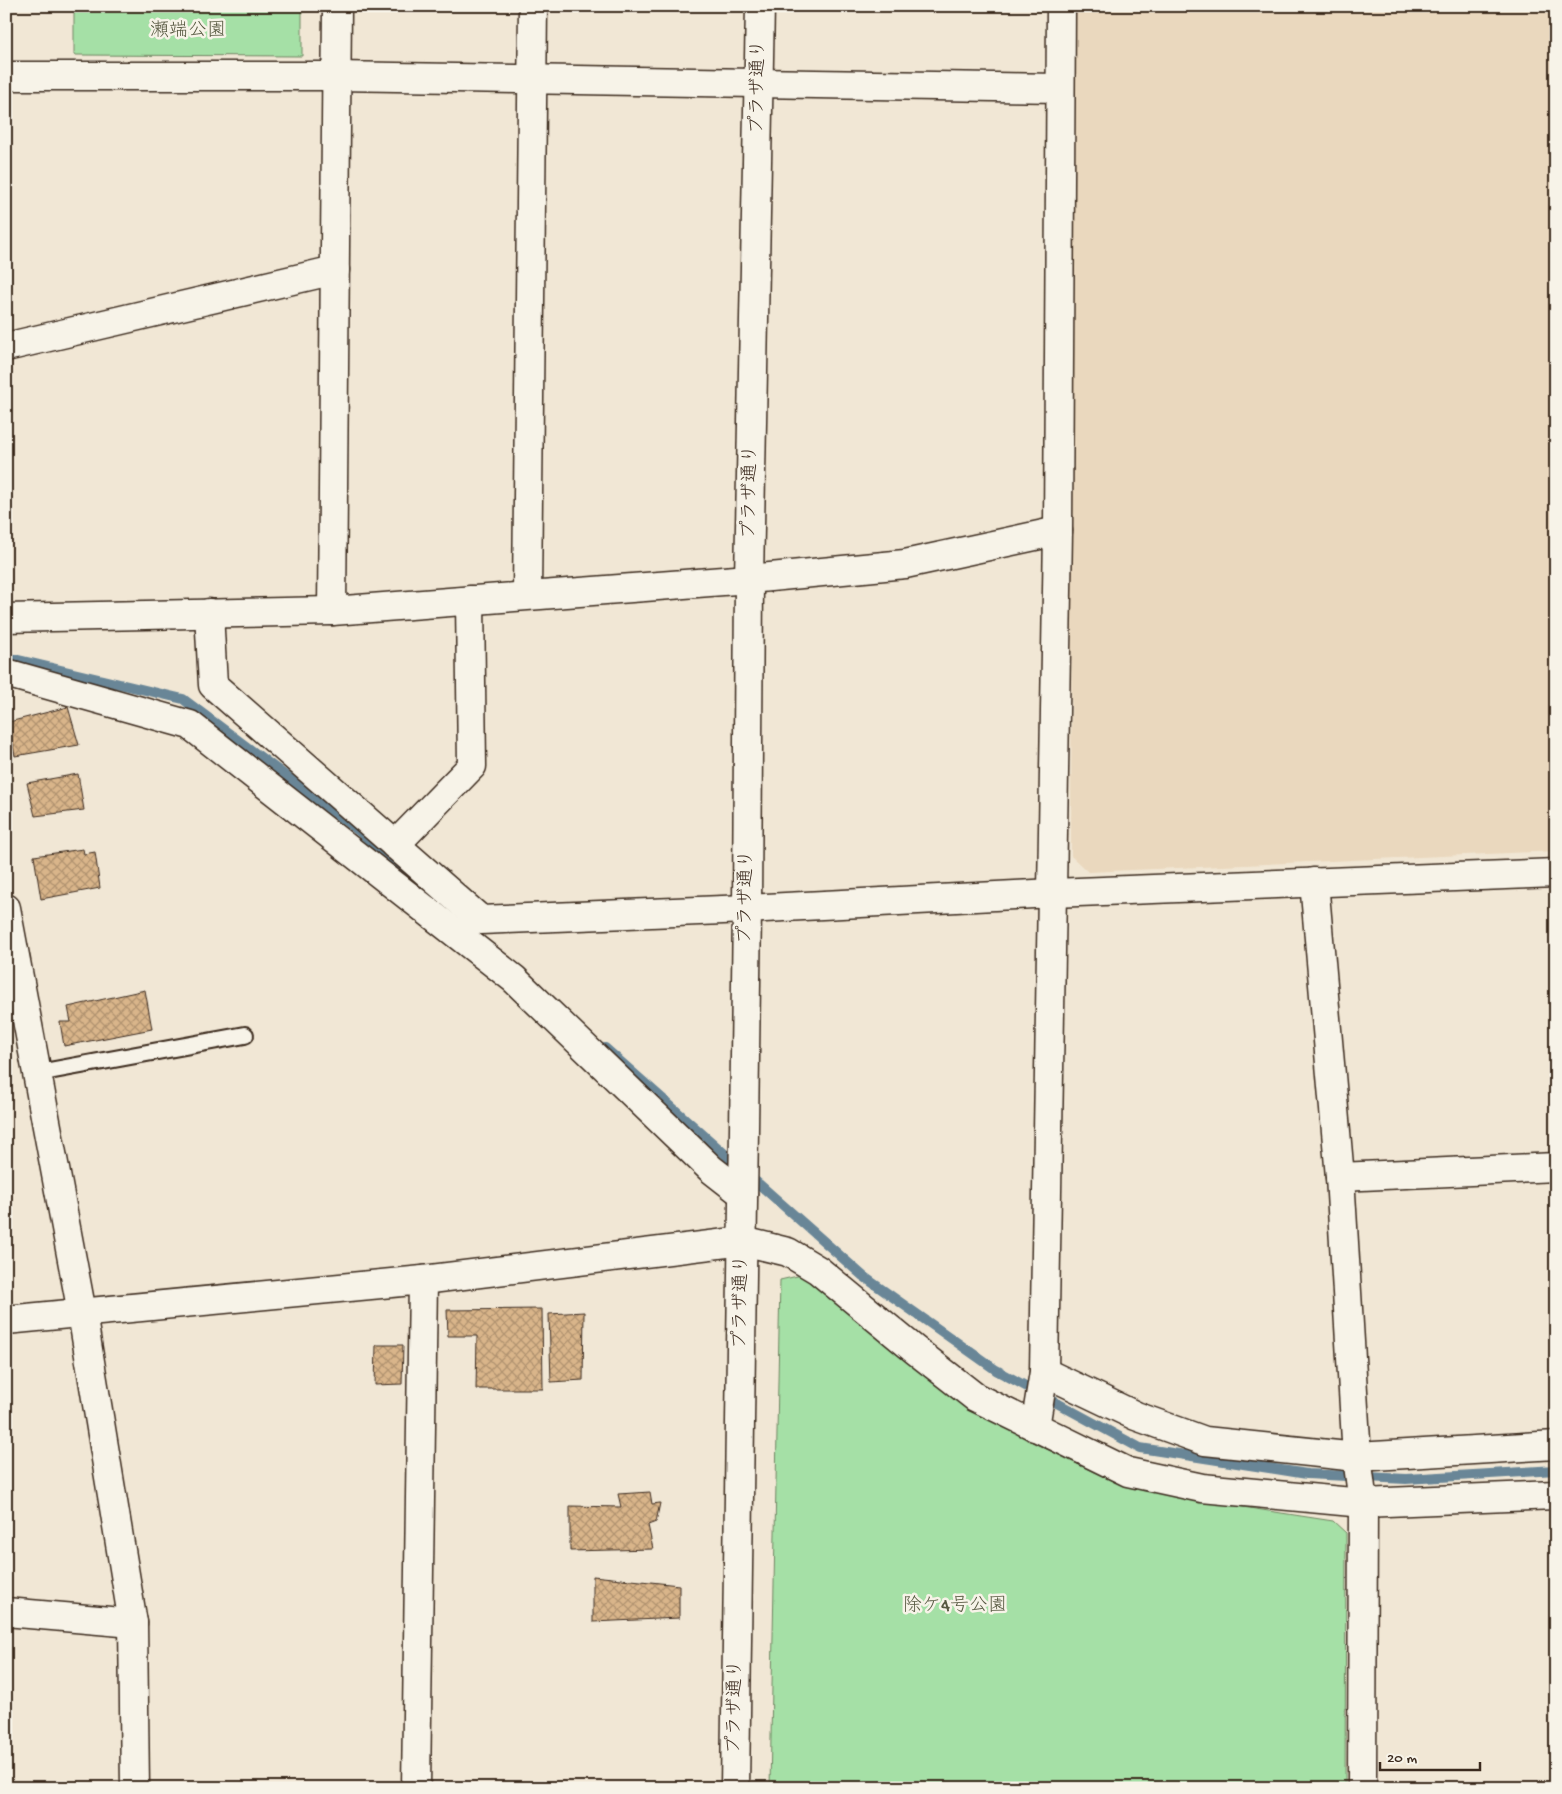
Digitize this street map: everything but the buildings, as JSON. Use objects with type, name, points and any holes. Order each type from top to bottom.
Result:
[{"type":"street","points":[[332,611],[337,6]]},
{"type":"street","points":[[527,595],[533,6]]},
{"type":"street","name":"プラザ通り","points":[[735,1788],[747,909],[749,579],[760,6]]},
{"type":"street","points":[[1035,1427],[1044,1372],[1058,531],[1061,6]]},
{"type":"street","points":[[6,76],[336,76],[1060,88]]},
{"type":"street","points":[[6,347],[335,270]]},
{"type":"street","points":[[6,618],[332,611],[749,579],[905,564],[1058,531]]},
{"type":"street","points":[[395,844],[472,766],[470,600]]},
{"type":"street","points":[[209,613],[213,685],[481,920],[747,909],[1052,892],[1556,873]]},
{"type":"street","points":[[6,673],[190,725],[514,979],[711,1169],[743,1194]]},
{"type":"street","points":[[1314,882],[1340,1177],[1357,1457],[1363,1503],[1362,1788]]},
{"type":"street","points":[[6,908],[82,1313],[133,1623],[135,1788]]},
{"type":"street","points":[[1340,1177],[1556,1167]]},
{"type":"street","points":[[6,1320],[423,1280],[742,1241],[788,1252],[818,1270],[975,1397],[1128,1472],[1202,1488],[1363,1503],[1556,1495]]},
{"type":"street","points":[[416,1788],[423,1280]]},
{"type":"street","points":[[1044,1372],[1136,1416],[1205,1441],[1357,1457],[1556,1445]]},
{"type":"street","points":[[6,1612],[133,1623]]},
{"type":"lane","points":[[38,1073],[245,1035]]},
{"type":"shaded area","points":[[1073,6],[1556,6],[1556,851],[1088,872],[1071,856]]},
{"type":"green space","name":"瀬端公園","points":[[74,6],[302,6],[302,56],[74,55]]},
{"type":"green space","name":"除ケ4号公園","points":[[802,1275],[963,1403],[1034,1443],[1119,1484],[1178,1497],[1333,1521],[1346,1533],[1345,1788],[770,1788],[780,1280]]},
{"type":"waterway","points":[[6,657],[183,699],[359,831],[457,918]]},
{"type":"waterway","points":[[605,1048],[863,1276],[996,1370],[1140,1448],[1307,1474],[1406,1479],[1556,1470]]}]
